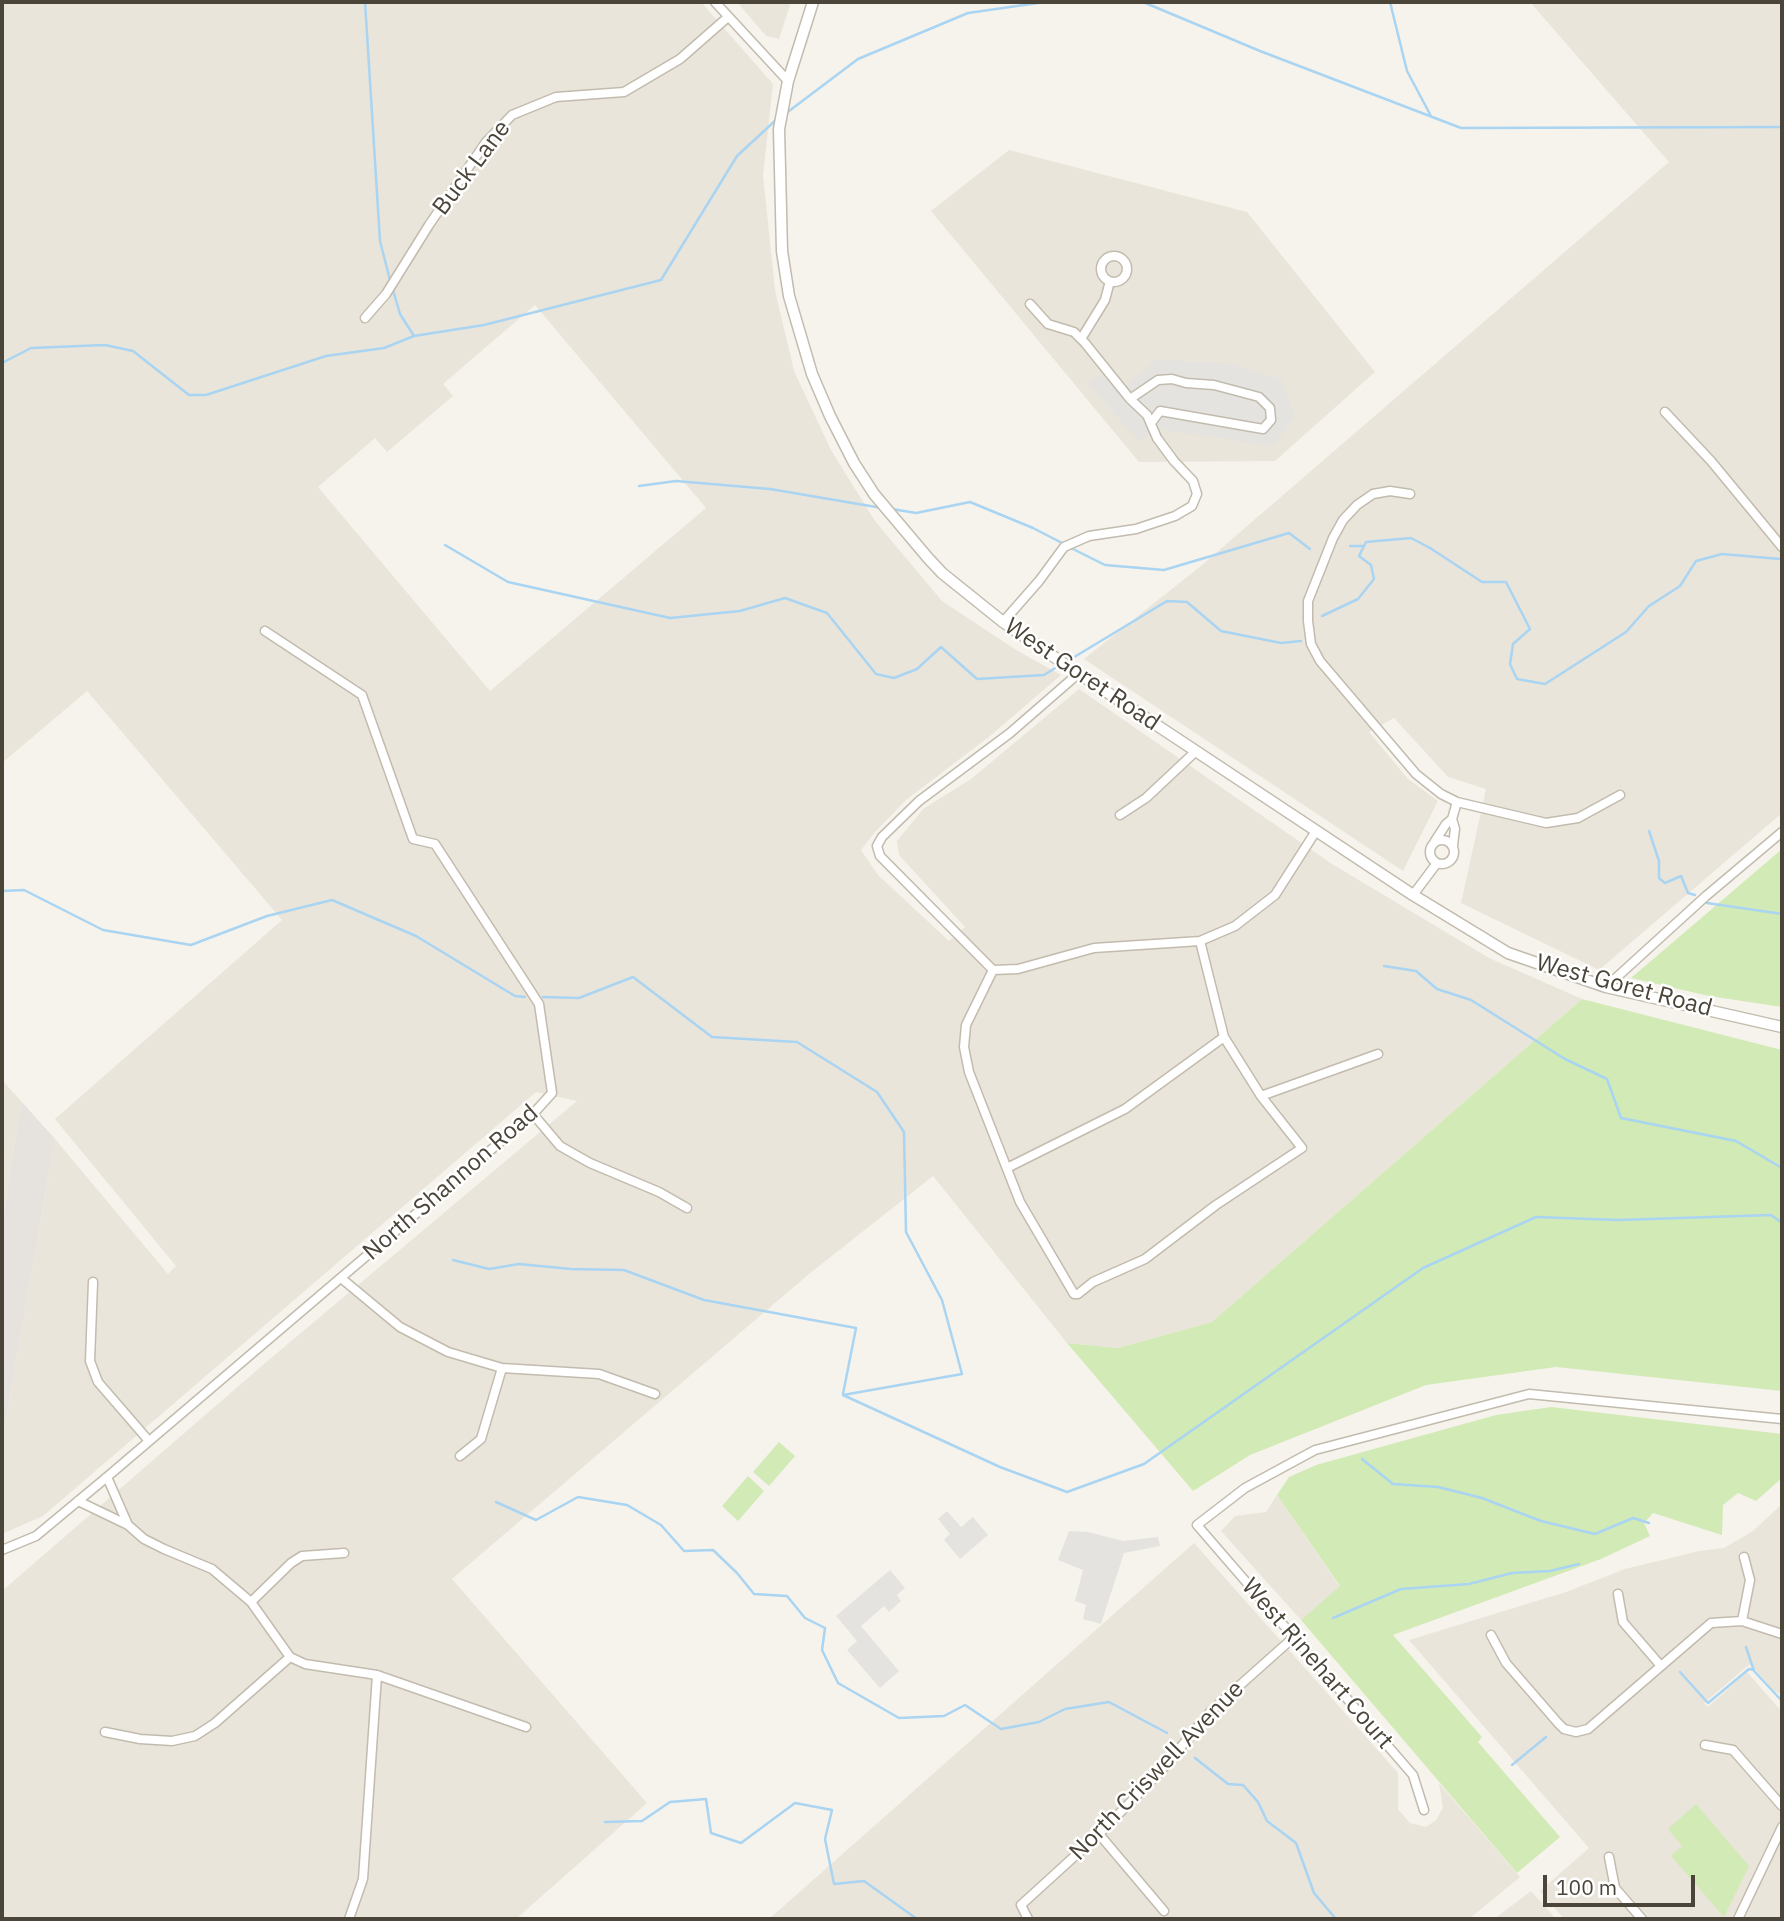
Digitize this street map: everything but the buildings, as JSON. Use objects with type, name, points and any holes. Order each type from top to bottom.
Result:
[{"type":"street","points":[[715,2],[788,81]]},
{"type":"street","name":"West Goret Road","points":[[813,2],[788,81],[779,129],[782,251],[789,296],[812,374],[830,416],[874,494],[942,573],[1003,622],[1195,752],[1413,895],[1508,953],[1606,986],[1782,1027]]},
{"type":"street","name":"Buck Lane","points":[[365,318],[386,294],[486,142],[512,115],[556,97],[624,92],[680,59],[728,17]]},
{"type":"street","points":[[1081,339],[1105,300],[1110,281]]},
{"type":"street","points":[[1003,622],[1064,547],[1089,536],[1136,529],[1175,516],[1192,506],[1197,494],[1193,481],[1157,438],[1147,415],[1130,399],[1081,339],[1074,332],[1048,324],[1030,304]]},
{"type":"street","points":[[1130,399],[1158,380],[1172,379],[1214,385],[1259,397],[1270,408],[1271,420],[1263,429],[1160,411],[1151,423]]},
{"type":"street","points":[[1665,412],[1711,461],[1782,547]]},
{"type":"street","points":[[1410,494],[1390,491],[1373,494],[1357,505],[1343,520],[1333,538],[1308,601],[1307,621],[1311,644],[1320,661],[1416,774],[1441,794],[1457,802],[1546,823],[1578,818],[1620,795]]},
{"type":"street","name":"North Shannon Road","points":[[2,1550],[36,1536],[533,1114],[552,1093],[539,1004],[435,844],[413,839],[362,695],[265,631]]},
{"type":"street","points":[[1079,673],[1010,733],[919,801],[877,846],[880,856],[993,970],[1018,969],[1094,948],[1200,941],[1235,926],[1275,895],[1316,831]]},
{"type":"street","points":[[1120,815],[1146,798],[1195,752]]},
{"type":"street","points":[[1452,819],[1446,824],[1430,852],[1437,863],[1445,864],[1454,858],[1455,829],[1452,819],[1457,802]]},
{"type":"street","points":[[1606,986],[1782,832]]},
{"type":"street","points":[[1435,841],[1445,839],[1453,845]]},
{"type":"street","points":[[1413,895],[1437,863]]},
{"type":"street","points":[[993,970],[966,1025],[964,1047],[969,1072],[1020,1202],[1074,1294],[1082,1292],[1093,1282],[1145,1259],[1216,1205],[1302,1147],[1261,1096],[1224,1037],[1200,941]]},
{"type":"street","points":[[1007,1168],[1125,1109],[1224,1037]]},
{"type":"street","points":[[1261,1096],[1378,1054]]},
{"type":"street","points":[[533,1114],[559,1146],[590,1163],[659,1192],[687,1208]]},
{"type":"street","points":[[341,1278],[400,1327],[448,1352],[502,1368],[599,1374],[655,1394]]},
{"type":"street","points":[[93,1282],[90,1361],[98,1382],[149,1441]]},
{"type":"street","points":[[460,1456],[481,1439],[502,1368]]},
{"type":"street","name":"West Rinehart Court","points":[[1424,1810],[1413,1775],[1197,1525],[1245,1488],[1315,1450],[1530,1394],[1782,1419]]},
{"type":"street","points":[[107,1477],[128,1525]]},
{"type":"street","points":[[78,1501],[128,1525],[164,1549],[212,1569],[251,1602],[290,1657],[305,1664],[377,1675],[526,1727]]},
{"type":"street","points":[[251,1602],[291,1563],[302,1556],[344,1553]]},
{"type":"street","points":[[1742,1621],[1749,1580],[1744,1557]]},
{"type":"street","points":[[1618,1594],[1623,1622],[1661,1666]]},
{"type":"street","points":[[1491,1635],[1506,1662],[1549,1713],[1564,1729],[1576,1732],[1588,1729],[1711,1623],[1742,1621],[1782,1634]]},
{"type":"street","name":"North Criswell Avenue","points":[[1028,1919],[1021,1905],[1099,1834],[1159,1773],[1211,1711],[1294,1637]]},
{"type":"street","points":[[105,1732],[140,1739],[172,1741],[195,1736],[215,1723],[290,1657]]},
{"type":"street","points":[[349,1919],[363,1879],[377,1675]]},
{"type":"street","points":[[1705,1745],[1732,1750],[1782,1806]]},
{"type":"street","points":[[1738,1919],[1782,1827]]},
{"type":"street","points":[[1099,1834],[1164,1911]]},
{"type":"street","points":[[1609,1857],[1615,1888],[1642,1919]]},
{"type":"shaded area","points":[[2,2],[701,2],[773,84],[763,175],[775,290],[794,371],[831,450],[875,521],[942,601],[1016,650],[1061,675],[990,736],[906,800],[875,832],[861,850],[878,875],[949,941],[965,927],[899,855],[897,841],[923,809],[971,779],[1079,689],[1332,864],[1489,958],[1582,999],[1212,1322],[1118,1348],[1067,1343],[933,1176],[809,1274],[452,1579],[647,1803],[516,1919],[2,1919],[2,1591],[264,1364],[577,1101],[536,1092],[43,1516],[2,1534],[2,1441],[55,1139],[168,1274],[176,1266],[55,1119],[282,920],[87,691],[2,763]],"holes":[[[535,305],[706,508],[490,691],[318,487],[375,438],[387,452],[453,396],[443,384]]]},
{"type":"shaded area","points":[[737,2],[791,2],[779,39],[766,36]]},
{"type":"shaded area","points":[[1530,2],[1782,2],[1782,813],[1599,970],[1461,903],[1486,789],[1448,777],[1394,718],[1369,732],[1408,779],[1438,801],[1403,871],[1084,659],[1202,565],[1669,162]]},
{"type":"shaded area","points":[[1009,150],[1247,212],[1375,372],[1275,461],[1139,462],[931,211]]},
{"type":"shaded area","points":[[1155,360],[1228,363],[1281,379],[1295,416],[1273,446],[1159,429],[1139,441],[1088,384],[1108,369],[1125,387]]},
{"type":"shaded area","points":[[2,1080],[21,1101],[2,1226]]},
{"type":"shaded area","points":[[21,1101],[55,1139],[2,1441],[2,1226]]},
{"type":"shaded area","points":[[1277,1495],[1340,1587],[1301,1620],[1221,1531],[1235,1516],[1266,1512]]},
{"type":"shaded area","points":[[1782,1504],[1782,1694],[1774,1691],[1750,1664],[1704,1703],[1708,1707],[1747,1672],[1782,1712],[1782,1919],[1564,1919],[1540,1891],[1589,1848],[1409,1640],[1566,1592],[1625,1569],[1699,1551],[1724,1548],[1753,1531]]},
{"type":"shaded area","points":[[947,1511],[961,1527],[973,1517],[988,1535],[960,1559],[944,1540],[950,1534],[938,1519]]},
{"type":"shaded area","points":[[1069,1531],[1088,1532],[1123,1541],[1158,1537],[1160,1546],[1124,1553],[1101,1624],[1083,1619],[1086,1605],[1075,1601],[1083,1570],[1058,1560]]},
{"type":"shaded area","points":[[1194,1543],[1398,1773],[1398,1809],[1410,1823],[1426,1827],[1436,1820],[1443,1808],[1439,1783],[1520,1877],[1469,1919],[769,1919]]},
{"type":"shaded area","points":[[890,1570],[905,1588],[897,1595],[901,1601],[889,1612],[884,1606],[861,1626],[899,1671],[880,1688],[847,1650],[857,1641],[836,1616]]},
{"type":"shaded area","points":[[1531,1891],[1556,1919],[1494,1919]]},
{"type":"green space","points":[[1782,849],[1782,1007],[1709,996],[1631,978]]},
{"type":"green space","points":[[1582,999],[1782,1050],[1782,1391],[1556,1367],[1426,1385],[1250,1455],[1193,1491],[1067,1343],[1118,1348],[1212,1322]]},
{"type":"green space","points":[[1551,1407],[1782,1434],[1782,1478],[1756,1501],[1738,1493],[1723,1505],[1722,1535],[1653,1513],[1644,1523],[1650,1536],[1601,1559],[1393,1635],[1482,1737],[1478,1742],[1560,1837],[1517,1873],[1301,1620],[1340,1586],[1277,1495],[1289,1477],[1316,1465],[1496,1415]]},
{"type":"green space","points":[[779,1442],[795,1456],[769,1486],[753,1472]]},
{"type":"green space","points":[[748,1476],[764,1491],[738,1521],[722,1506]]},
{"type":"green space","points":[[1696,1804],[1749,1866],[1724,1917],[1671,1856],[1682,1846],[1668,1829]]},
{"type":"waterway","points":[[365,2],[380,241],[390,280]]},
{"type":"waterway","points":[[785,114],[858,59],[968,13],[1045,2]]},
{"type":"waterway","points":[[1143,2],[1260,51],[1461,128],[1782,127]]},
{"type":"waterway","points":[[1390,2],[1407,71],[1431,116]]},
{"type":"waterway","points":[[393,290],[400,314],[414,336],[484,325],[661,280],[737,156],[777,119]]},
{"type":"waterway","points":[[2,363],[31,348],[105,345],[133,351],[189,395],[206,395],[326,356],[384,348],[414,336]]},
{"type":"waterway","points":[[639,486],[676,481],[770,489],[882,508]]},
{"type":"waterway","points":[[892,509],[916,513],[970,502],[1064,544]]},
{"type":"waterway","points":[[1069,547],[1105,565],[1164,570],[1289,533],[1310,549]]},
{"type":"waterway","points":[[1322,616],[1358,599],[1374,579],[1371,565],[1359,556],[1366,542],[1411,538],[1482,582],[1506,582],[1530,629],[1513,644],[1510,664],[1517,679],[1545,684],[1626,632],[1649,606],[1680,586],[1696,561],[1722,554],[1780,559]]},
{"type":"waterway","points":[[445,545],[508,582],[670,618],[740,611],[785,598],[827,613],[876,674],[894,678],[917,669],[941,647],[977,679],[1044,675],[1060,665]]},
{"type":"waterway","points":[[1350,546],[1364,546]]},
{"type":"waterway","points":[[1066,662],[1167,601],[1187,602],[1221,631],[1281,643],[1301,641]]},
{"type":"waterway","points":[[1649,831],[1659,861],[1659,878],[1665,883],[1681,876],[1688,893],[1695,895]]},
{"type":"waterway","points":[[2,891],[24,890],[103,930],[191,945],[267,916],[332,900],[416,936],[515,996],[525,997]]},
{"type":"waterway","points":[[1707,903],[1782,914]]},
{"type":"waterway","points":[[1384,966],[1416,971],[1437,989],[1471,1000],[1565,1059],[1607,1079],[1621,1118],[1736,1141],[1782,1168]]},
{"type":"waterway","points":[[543,997],[579,998],[633,977],[712,1037],[797,1042],[877,1092],[904,1132],[906,1232],[942,1300],[962,1374],[843,1395],[1000,1467],[1067,1492],[1144,1464],[1423,1268],[1536,1217],[1618,1220],[1771,1215],[1782,1223]]},
{"type":"waterway","points":[[453,1260],[489,1269],[519,1264],[624,1270],[704,1300],[856,1328],[843,1394]]},
{"type":"waterway","points":[[1362,1459],[1393,1484],[1438,1487],[1482,1498],[1541,1521],[1595,1534],[1633,1518],[1649,1523]]},
{"type":"waterway","points":[[496,1502],[536,1520],[578,1497],[627,1505],[661,1525],[684,1551],[713,1550],[754,1594],[787,1596],[805,1618],[825,1628],[822,1650],[838,1683],[899,1718],[944,1716],[965,1705],[1001,1729],[1039,1722],[1065,1709],[1109,1702],[1167,1733]]},
{"type":"waterway","points":[[1333,1618],[1401,1589],[1469,1584],[1512,1573],[1550,1571],[1579,1564]]},
{"type":"waterway","points":[[1746,1647],[1754,1671],[1782,1701]]},
{"type":"waterway","points":[[1680,1672],[1708,1703],[1749,1669],[1754,1670]]},
{"type":"waterway","points":[[1512,1765],[1546,1737]]},
{"type":"waterway","points":[[1195,1758],[1228,1784],[1243,1785],[1258,1802],[1267,1821],[1296,1843],[1314,1893],[1336,1919]]},
{"type":"waterway","points":[[605,1822],[642,1821],[670,1802],[706,1799],[711,1833],[741,1843],[795,1803],[832,1810],[825,1839],[834,1884],[864,1881],[917,1919]]}]
